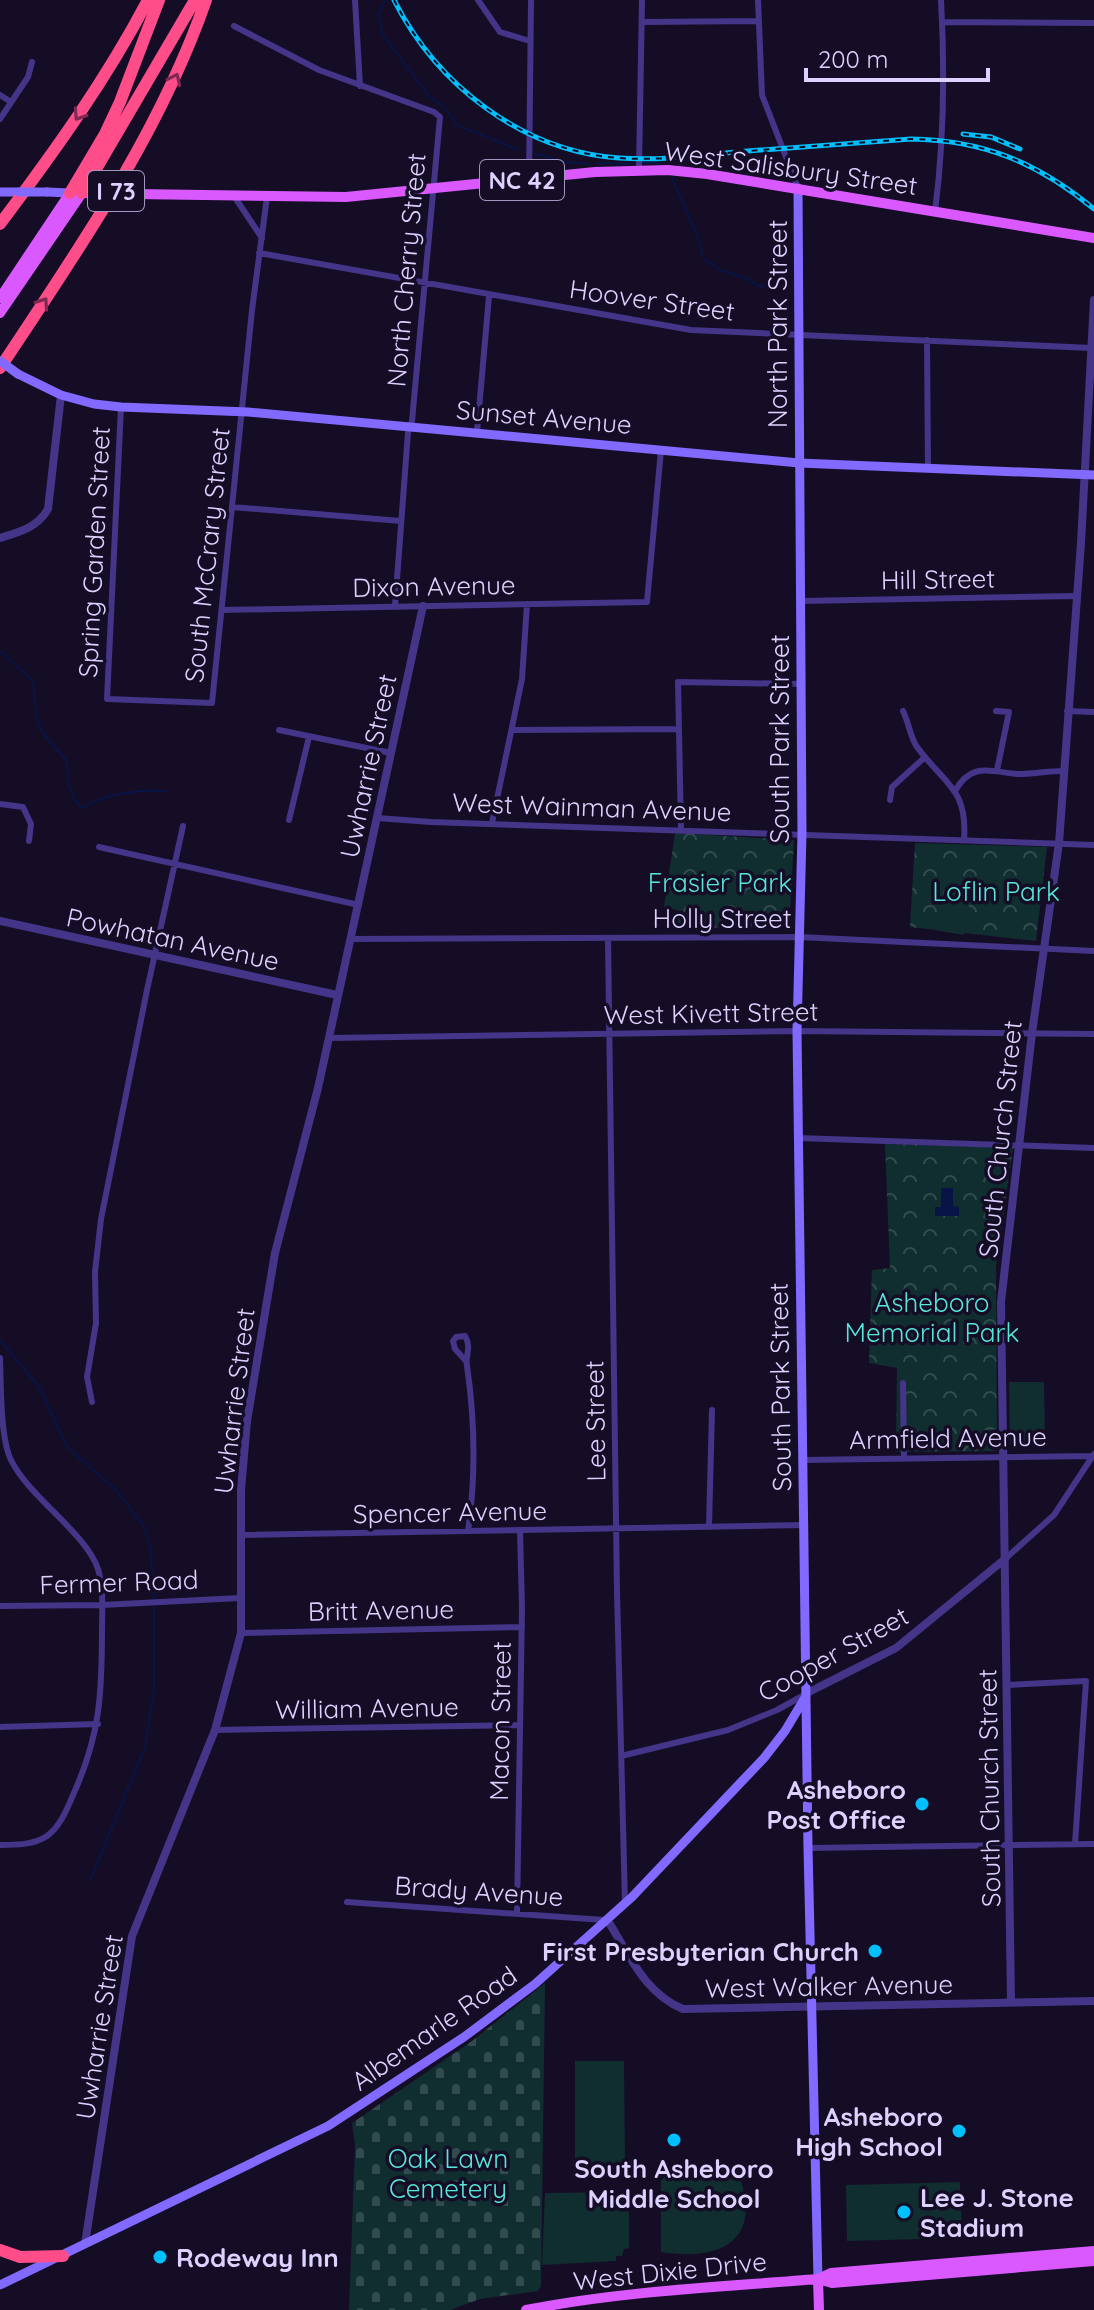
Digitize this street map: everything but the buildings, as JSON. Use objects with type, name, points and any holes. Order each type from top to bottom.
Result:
[{"type":"highway","name":"I 73","points":[[0,224],[59,145],[100,83],[148,0]]},
{"type":"highway","points":[[76,193],[120,102],[159,0]]},
{"type":"highway","points":[[76,193],[195,0]]},
{"type":"highway","name":"I 73","points":[[0,368],[128,171],[192,42],[206,0]]},
{"type":"highway","points":[[0,2250],[20,2257],[63,2256]]},
{"type":"main road","name":"West Salisbury Street","points":[[0,192],[346,197],[639,169],[686,171],[1094,238]]},
{"type":"main road","name":"North Park Street","points":[[798,188],[799,463]]},
{"type":"main road","points":[[0,298],[76,193]]},
{"type":"main road","points":[[0,313],[76,193]]},
{"type":"main road","name":"Sunset Avenue","points":[[0,361],[18,374],[61,395],[121,407],[242,412],[799,463],[1089,475]]},
{"type":"main road","name":"South Park Street","points":[[799,463],[802,834],[797,1031],[798,1138],[808,1848],[819,2310]]},
{"type":"main road","name":"Albemarle Road","points":[[0,2285],[328,2126],[464,2037],[535,1984],[608,1921],[757,1766],[785,1731],[807,1693]]},
{"type":"main road","name":"West Dixie Drive","points":[[526,2310],[625,2295],[818,2279],[831,2273],[1094,2251]]},
{"type":"main road","name":"West Dixie Drive","points":[[818,2279],[832,2283],[1094,2261]]},
{"type":"street","points":[[234,26],[319,70],[360,86],[355,0]]},
{"type":"street","points":[[478,0],[500,32],[530,41]]},
{"type":"street","points":[[529,180],[531,0]]},
{"type":"street","points":[[639,169],[642,0]]},
{"type":"street","name":"North Park Street","points":[[758,0],[762,95],[798,188]]},
{"type":"street","points":[[935,212],[945,90],[941,0]]},
{"type":"street","points":[[642,22],[759,21]]},
{"type":"street","points":[[942,22],[1094,23]]},
{"type":"street","points":[[0,119],[28,77],[32,62]]},
{"type":"street","name":"North Cherry Street","points":[[360,86],[434,112],[440,117],[395,606]]},
{"type":"street","points":[[0,95],[11,102]]},
{"type":"street","points":[[234,196],[262,238]]},
{"type":"street","name":"South McCrary Street","points":[[212,703],[267,197]]},
{"type":"street","name":"Hoover Street","points":[[259,253],[691,330],[1091,348]]},
{"type":"street","points":[[477,432],[489,296]]},
{"type":"street","name":"South Church Street","points":[[1011,2002],[1001,1302],[1032,1033],[1059,843],[1067,711],[1089,475],[1094,300]]},
{"type":"street","points":[[927,340],[928,469]]},
{"type":"street","points":[[0,538],[28,529],[43,518],[48,509],[61,395]]},
{"type":"street","name":"Spring Garden Street","points":[[121,407],[107,699],[212,703]]},
{"type":"street","name":"Dixon Avenue","points":[[222,610],[647,602],[661,450]]},
{"type":"street","points":[[232,507],[401,521]]},
{"type":"street","name":"Hill Street","points":[[800,601],[1077,596]]},
{"type":"street","points":[[492,823],[526,645],[527,604]]},
{"type":"street","name":"Uwharrie Street","points":[[85,2244],[132,1936],[215,1730],[241,1633],[243,1454],[267,1292],[329,1038],[423,606]]},
{"type":"street","points":[[681,830],[678,682],[801,684]]},
{"type":"street","points":[[903,711],[914,744],[955,791],[964,811],[964,840]]},
{"type":"street","points":[[996,711],[1009,712],[997,770]]},
{"type":"street","points":[[1067,711],[1094,712]]},
{"type":"street","points":[[512,730],[679,729]]},
{"type":"street","points":[[279,730],[391,753]]},
{"type":"street","points":[[289,820],[309,737]]},
{"type":"street","points":[[890,800],[892,787],[925,757]]},
{"type":"street","points":[[955,791],[973,772],[997,770],[1018,774],[1063,771]]},
{"type":"street","points":[[0,804],[23,807],[31,824],[29,841]]},
{"type":"street","name":"West Wainman Avenue","points":[[377,818],[1094,845]]},
{"type":"street","points":[[92,1402],[87,1377],[96,1323],[95,1272],[101,1219],[183,826]]},
{"type":"street","points":[[99,847],[359,905]]},
{"type":"street","name":"Powhatan Avenue","points":[[0,921],[337,995]]},
{"type":"street","name":"Holly Street","points":[[350,939],[799,937],[1094,951]]},
{"type":"street","name":"Lee Street","points":[[608,938],[625,1903]]},
{"type":"street","name":"West Kivett Street","points":[[329,1038],[797,1031],[1094,1034]]},
{"type":"street","points":[[798,1138],[1094,1148]]},
{"type":"street","points":[[0,1358],[9,1456],[18,1472],[93,1557],[100,1574],[102,1605],[102,1683],[98,1724],[83,1774],[64,1815],[52,1831],[33,1842],[0,1845]]},
{"type":"street","points":[[466,1361],[473,1419],[472,1499],[468,1531]]},
{"type":"street","points":[[903,1383],[904,1459]]},
{"type":"street","points":[[709,1526],[712,1410]]},
{"type":"street","name":"Armfield Avenue","points":[[803,1460],[1093,1455]]},
{"type":"street","name":"Cooper Street","points":[[621,1756],[728,1730],[777,1710],[896,1648],[1054,1515],[1093,1455]]},
{"type":"street","name":"Spencer Avenue","points":[[241,1535],[804,1525]]},
{"type":"street","name":"Macon Street","points":[[517,1913],[522,1627],[520,1530]]},
{"type":"street","name":"Fermer Road","points":[[0,1606],[240,1598]]},
{"type":"street","name":"Britt Avenue","points":[[241,1633],[522,1627]]},
{"type":"street","points":[[1007,1685],[1086,1681],[1075,1844]]},
{"type":"street","points":[[0,1727],[98,1724]]},
{"type":"street","name":"William Avenue","points":[[215,1730],[520,1725]]},
{"type":"street","points":[[808,1848],[1094,1844]]},
{"type":"street","name":"Brady Avenue","points":[[347,1902],[608,1921]]},
{"type":"street","name":"West Walker Avenue","points":[[608,1921],[660,1998],[683,2009],[1094,2001]]},
{"type":"green space","name":"Frasier Park","points":[[675,833],[794,840],[789,927],[679,928],[677,910],[664,907]]},
{"type":"green space","name":"Loflin Park","points":[[915,843],[1047,847],[1036,941],[910,927]]},
{"type":"green space","points":[[939,900],[969,905],[964,935],[934,930]]},
{"type":"green space","name":"Asheboro Memorial Park","points":[[885,1144],[1013,1148],[996,1266],[997,1451],[896,1452],[897,1368],[869,1363],[872,1270],[890,1268]]},
{"type":"green space","points":[[883,1291],[908,1297],[926,1309],[936,1327],[940,1353],[882,1356],[877,1350]]},
{"type":"green space","points":[[1009,1382],[1044,1382],[1045,1444],[1010,1445]]},
{"type":"green space","name":"Oak Lawn Cemetery","points":[[545,1983],[541,2286],[538,2291],[480,2299],[450,2310],[349,2310],[355,2146],[352,2123],[472,2041]]},
{"type":"green space","points":[[575,2061],[624,2061],[625,2163],[575,2163]]},
{"type":"green space","points":[[664,2177],[740,2178],[745,2218],[740,2232],[730,2243],[717,2250],[682,2254],[661,2252],[661,2181]]},
{"type":"green space","name":"Lee J. Stone Stadium","points":[[960,2182],[962,2238],[847,2241],[846,2185]]},
{"type":"green space","points":[[629,2192],[629,2248],[624,2249],[622,2256],[616,2256],[616,2261],[542,2265],[545,2193]]},
{"type":"shaded area","points":[[941,1188],[953,1188],[953,1206],[959,1207],[959,1216],[935,1216],[935,1207],[941,1207]]},
{"type":"waterway","points":[[385,1],[378,14],[383,35],[429,96],[445,107],[457,125],[519,150]]},
{"type":"waterway","points":[[537,154],[589,164]]},
{"type":"waterway","points":[[596,163],[630,164]]},
{"type":"waterway","points":[[642,163],[666,167]]},
{"type":"waterway","points":[[671,176],[704,259],[720,270],[748,279],[757,286],[766,286]]},
{"type":"waterway","points":[[0,651],[33,681],[37,720],[43,733],[67,761],[68,782],[74,799],[82,808],[122,794],[165,791]]},
{"type":"waterway","points":[[0,1340],[39,1387],[68,1448],[117,1491],[145,1528],[151,1551],[154,1600]]},
{"type":"waterway","points":[[90,1881],[145,1747],[154,1690],[154,1606]]},
{"type":"railway","points":[[394,0],[434,60],[486,108],[549,142],[583,153],[651,159],[911,139],[938,140],[986,149],[1009,157],[1052,179],[1094,209]]},
{"type":"railway","points":[[963,134],[991,137],[1020,149]]},
{"type":"place","name":"Asheboro Post Office","points":[[922,1804]]},
{"type":"place","name":"First Presbyterian Church","points":[[875,1951]]},
{"type":"place","name":"Asheboro High School","points":[[959,2131]]},
{"type":"place","name":"South Asheboro Middle School","points":[[674,2140]]},
{"type":"place","name":"Lee J. Stone Stadium","points":[[904,2212]]},
{"type":"place","name":"Rodeway Inn","points":[[160,2257]]}]
